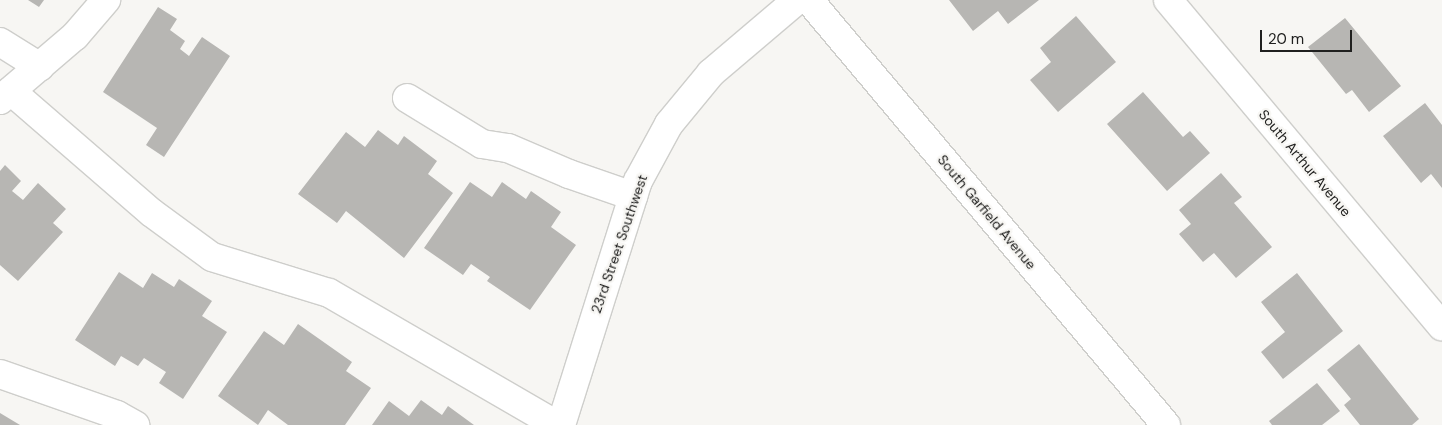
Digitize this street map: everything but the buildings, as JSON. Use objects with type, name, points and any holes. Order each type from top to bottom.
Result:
[{"type":"street","points":[[106,0],[75,36],[6,95],[152,213],[212,257],[329,292],[559,425]]},
{"type":"street","name":"23rd Street Southwest","points":[[559,425],[638,181],[668,124],[711,74],[797,0]]},
{"type":"street","name":"South Garfield Avenue","points":[[809,0],[1166,425]]},
{"type":"street","name":"South Arthur Avenue","points":[[1168,0],[1442,326]]},
{"type":"street","points":[[0,42],[40,67]]},
{"type":"street","points":[[407,98],[482,144],[508,148],[569,174],[633,196]]},
{"type":"street","points":[[0,374],[117,415],[135,425]]}]
